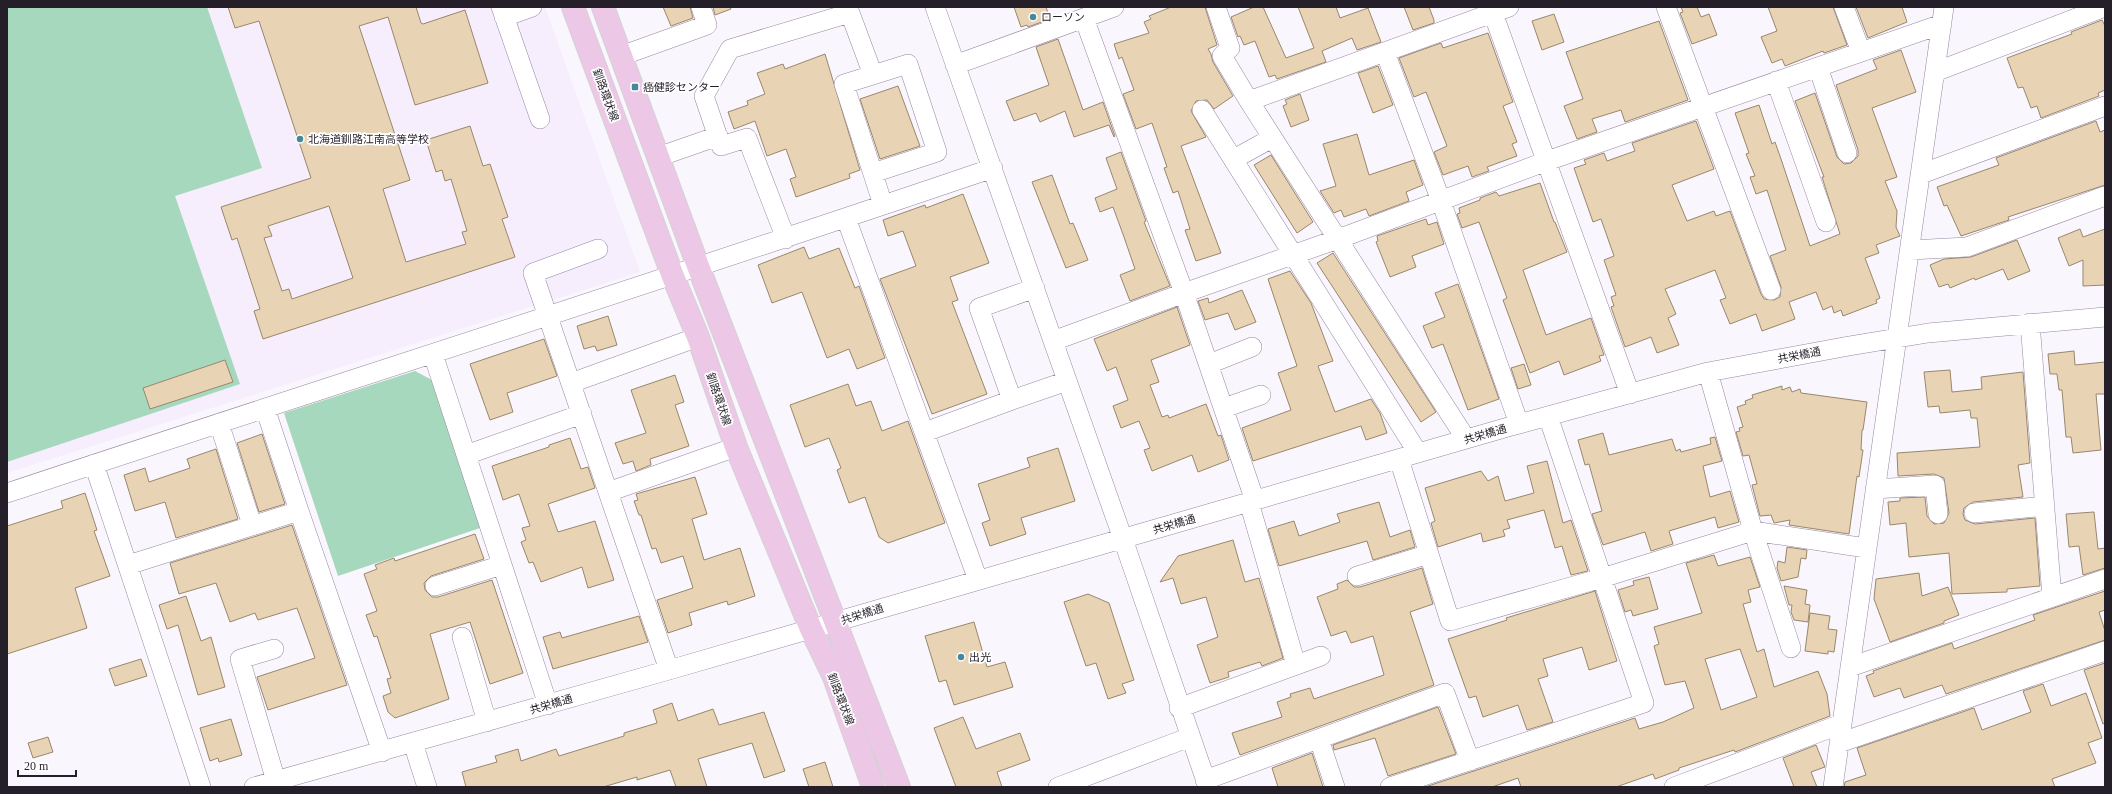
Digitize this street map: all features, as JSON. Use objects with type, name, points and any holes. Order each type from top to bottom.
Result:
[{"type":"main road","name":"釧路環状線","points":[[573,7],[672,274],[698,337],[736,447],[811,629],[834,677],[873,787]]},
{"type":"main road","name":"釧路環状線","points":[[603,7],[698,266],[899,787]]},
{"type":"street","points":[[532,7],[502,12],[540,118]]},
{"type":"street","points":[[621,56],[707,25],[701,7]]},
{"type":"street","points":[[935,7],[1054,341],[1206,784],[1319,739],[1445,693],[1470,761]]},
{"type":"street","points":[[955,65],[1114,7]]},
{"type":"street","points":[[1216,7],[1230,48],[1222,56],[1272,138],[1466,439]]},
{"type":"street","points":[[1666,7],[1771,290]]},
{"type":"street","points":[[1844,7],[1861,52]]},
{"type":"street","points":[[1935,72],[2105,8]]},
{"type":"street","points":[[1249,101],[1501,10],[1547,161],[1630,394]]},
{"type":"street","points":[[786,239],[747,138],[721,146],[704,96],[730,49],[850,14],[873,74]]},
{"type":"street","points":[[1054,341],[1184,293],[1338,239],[1547,161],[1861,52],[1943,16]]},
{"type":"street","points":[[1833,787],[1874,490],[1943,16]]},
{"type":"street","points":[[1084,18],[1184,293],[1224,408],[1252,501],[1296,665]]},
{"type":"street","points":[[1385,52],[1441,201],[1519,424]]},
{"type":"street","points":[[873,173],[937,152],[908,64],[844,84],[883,205]]},
{"type":"street","points":[[1818,67],[1847,153]]},
{"type":"street","points":[[1776,81],[1826,222]]},
{"type":"street","points":[[1921,174],[2105,106]]},
{"type":"street","points":[[1202,110],[1418,453]]},
{"type":"street","points":[[658,157],[718,136]]},
{"type":"street","points":[[1234,159],[1272,138]]},
{"type":"street","points":[[7,493],[549,317],[672,274],[786,239],[992,168]]},
{"type":"street","points":[[1910,250],[1967,247],[2105,196]]},
{"type":"street","points":[[846,218],[978,580]]},
{"type":"street","points":[[598,249],[533,273],[669,670]]},
{"type":"street","points":[[1012,400],[979,308],[1035,288]]},
{"type":"street","name":"共栄橋通","points":[[266,784],[548,705],[1466,439],[1708,372],[1928,333],[2105,317]]},
{"type":"street","points":[[2030,323],[2052,597]]},
{"type":"street","points":[[571,383],[698,337]]},
{"type":"street","points":[[1209,364],[1252,347]]},
{"type":"street","points":[[433,354],[548,705]]},
{"type":"street","points":[[1708,372],[1753,531],[1791,648]]},
{"type":"street","points":[[925,432],[1067,380]]},
{"type":"street","points":[[1224,408],[1261,395]]},
{"type":"street","points":[[265,408],[382,752]]},
{"type":"street","points":[[466,455],[582,414]]},
{"type":"street","points":[[1390,787],[1644,703],[1548,416]]},
{"type":"street","points":[[219,423],[252,526]]},
{"type":"street","points":[[608,492],[736,447]]},
{"type":"street","points":[[1399,459],[1450,622],[1602,578],[1753,531],[1866,548]]},
{"type":"street","points":[[94,464],[201,787]]},
{"type":"street","points":[[1874,490],[1935,485],[1938,514]]},
{"type":"street","points":[[1974,513],[2045,506]]},
{"type":"street","points":[[128,565],[299,511]]},
{"type":"street","points":[[1357,576],[1429,554]]},
{"type":"street","points":[[434,586],[502,564]]},
{"type":"street","points":[[1850,667],[2105,579]]},
{"type":"street","points":[[462,637],[488,722]]},
{"type":"street","points":[[266,784],[240,659],[274,649]]},
{"type":"street","points":[[1674,787],[1840,733],[2105,651]]},
{"type":"street","points":[[1179,708],[1321,656]]},
{"type":"street","points":[[1058,787],[1190,737]]},
{"type":"street","points":[[1319,739],[1335,787]]},
{"type":"street","points":[[413,743],[427,787]]},
{"type":"shaded area","name":"北海道釧路江南高等学校","points":[[7,7],[545,7],[640,272],[7,473]]},
{"type":"green space","points":[[7,7],[207,7],[262,168],[175,196],[240,384],[7,462]]},
{"type":"green space","points":[[415,371],[432,380],[480,528],[338,576],[284,413]]},
{"type":"building","points":[[228,7],[416,7],[421,23],[423,24],[465,10],[488,83],[415,105],[388,17],[359,26],[410,180],[383,189],[406,262],[466,244],[462,232],[467,231],[451,179],[445,181],[442,170],[436,172],[426,140],[470,126],[483,166],[490,164],[508,217],[502,219],[515,257],[263,339],[254,311],[260,309],[237,238],[232,240],[221,207],[311,178],[259,21],[235,28]],"holes":[[[329,206],[353,278],[292,299],[289,289],[282,291],[264,238],[272,236],[268,226]]]},
{"type":"building","points":[[663,7],[690,7],[693,18],[671,26]]},
{"type":"building","points":[[713,7],[730,7],[731,9],[715,15]]},
{"type":"building","name":"ローソン","points":[[1014,7],[1046,7],[1050,19],[1028,27],[1027,25],[1021,27]]},
{"type":"building","points":[[1171,7],[1205,7],[1217,45],[1208,49],[1213,62],[1233,96],[1214,109],[1207,100],[1196,101],[1191,111],[1206,137],[1181,146],[1221,253],[1196,261],[1185,230],[1190,229],[1178,191],[1173,193],[1164,168],[1167,167],[1152,123],[1136,129],[1123,94],[1134,90],[1122,57],[1119,59],[1114,44],[1149,33],[1144,22],[1151,19],[1149,16]]},
{"type":"building","points":[[1254,7],[1263,7],[1286,58],[1314,48],[1298,7],[1336,7],[1340,18],[1368,8],[1381,42],[1357,50],[1352,38],[1322,51],[1326,62],[1277,79],[1275,75],[1269,77],[1255,41],[1244,45],[1240,36],[1238,37],[1231,17]]},
{"type":"building","points":[[1404,7],[1429,7],[1434,23],[1413,30]]},
{"type":"building","points":[[1681,7],[1697,7],[1701,17],[1709,14],[1717,35],[1692,44],[1680,13],[1683,12]]},
{"type":"building","points":[[1768,7],[1833,7],[1847,45],[1824,53],[1823,51],[1785,66],[1782,59],[1772,63],[1761,37],[1777,31]]},
{"type":"building","points":[[1856,7],[1902,7],[1907,22],[1868,38]]},
{"type":"building","points":[[1554,14],[1564,42],[1542,50],[1532,21]]},
{"type":"building","points":[[2102,20],[2105,26],[2105,90],[2098,93],[2099,96],[2041,118],[2037,106],[2031,108],[2023,87],[2018,88],[2007,58],[2072,34],[2071,32]]},
{"type":"building","points":[[1659,21],[1688,100],[1625,122],[1621,110],[1592,119],[1597,132],[1577,139],[1564,106],[1583,99],[1566,52]]},
{"type":"building","points":[[1488,33],[1513,102],[1503,106],[1517,142],[1512,144],[1517,156],[1487,167],[1489,171],[1472,177],[1468,166],[1443,175],[1434,152],[1447,146],[1426,92],[1414,97],[1399,58],[1441,43],[1443,48]]},
{"type":"building","points":[[1058,39],[1083,110],[1103,102],[1115,136],[1114,137],[1109,125],[1074,137],[1065,111],[1040,122],[1036,113],[1014,121],[1006,101],[1049,85],[1036,47]]},
{"type":"building","points":[[1901,50],[1916,92],[1872,108],[1897,177],[1885,181],[1897,211],[1896,227],[1900,236],[1876,245],[1879,253],[1865,258],[1880,298],[1876,300],[1877,303],[1843,316],[1841,310],[1834,313],[1832,306],[1823,310],[1816,292],[1789,302],[1795,319],[1762,331],[1756,314],[1730,324],[1720,300],[1726,298],[1715,270],[1665,289],[1676,314],[1668,318],[1679,345],[1657,353],[1651,337],[1625,347],[1611,307],[1614,306],[1611,297],[1616,295],[1604,260],[1614,256],[1601,219],[1593,222],[1574,168],[1586,164],[1584,160],[1604,153],[1607,161],[1635,151],[1632,143],[1696,121],[1714,169],[1672,185],[1687,221],[1714,211],[1716,216],[1730,211],[1761,294],[1764,299],[1774,300],[1780,297],[1781,287],[1770,256],[1786,250],[1767,190],[1756,194],[1750,177],[1755,176],[1746,154],[1749,153],[1735,113],[1759,105],[1772,144],[1775,142],[1810,246],[1840,234],[1822,177],[1824,177],[1795,101],[1815,93],[1837,157],[1844,164],[1851,163],[1858,156],[1858,150],[1836,85],[1877,69],[1873,60]]},
{"type":"building","points":[[825,54],[860,170],[849,174],[850,178],[796,197],[790,179],[796,177],[786,149],[767,156],[755,121],[734,129],[728,112],[748,105],[747,101],[765,94],[757,73],[783,64],[785,69]]},
{"type":"building","points":[[1378,66],[1393,105],[1373,113],[1358,73]]},
{"type":"building","points":[[898,86],[920,146],[880,159],[860,99]]},
{"type":"building","points":[[1300,94],[1309,120],[1291,127],[1283,106],[1287,104],[1285,100]]},
{"type":"building","points":[[2096,121],[2100,132],[2105,130],[2105,185],[2008,217],[2009,220],[1961,236],[1947,205],[1944,206],[1937,187],[1999,165],[1996,158]]},
{"type":"building","points":[[1357,134],[1369,175],[1414,160],[1423,185],[1406,192],[1409,201],[1369,216],[1366,209],[1344,217],[1341,210],[1334,213],[1320,191],[1336,186],[1323,144]]},
{"type":"building","points":[[1121,152],[1146,221],[1144,222],[1170,286],[1130,301],[1120,275],[1135,269],[1113,207],[1100,212],[1095,198],[1117,189],[1106,158]]},
{"type":"building","points":[[1271,155],[1313,222],[1297,233],[1254,165]]},
{"type":"building","points":[[1052,175],[1070,224],[1073,223],[1088,260],[1066,268],[1032,182]]},
{"type":"building","points":[[1540,183],[1567,252],[1523,270],[1546,335],[1591,318],[1604,355],[1599,356],[1601,361],[1564,375],[1559,361],[1530,373],[1503,300],[1507,298],[1479,222],[1462,228],[1457,214],[1460,213],[1459,208],[1496,192],[1499,196]]},
{"type":"building","points":[[963,194],[989,263],[950,277],[958,300],[952,302],[987,394],[932,414],[880,279],[916,266],[903,231],[888,236],[883,220],[925,205],[926,208]]},
{"type":"building","points":[[1426,219],[1428,225],[1437,222],[1444,244],[1412,256],[1416,267],[1390,277],[1376,242],[1378,241],[1377,236]]},
{"type":"building","points":[[2080,229],[2083,237],[2105,229],[2105,285],[2083,286],[2083,260],[2069,266],[2058,238]]},
{"type":"building","points":[[2017,240],[2030,271],[2008,280],[2003,269],[1975,280],[1974,278],[1950,288],[1948,284],[1939,287],[1930,265],[1944,259],[1971,257]]},
{"type":"building","points":[[804,247],[809,259],[839,248],[855,288],[859,286],[885,358],[857,369],[849,349],[827,358],[802,292],[772,303],[758,265]]},
{"type":"building","points":[[1333,253],[1436,412],[1421,422],[1317,263]]},
{"type":"building","points":[[1290,271],[1311,303],[1333,361],[1318,366],[1335,412],[1371,399],[1380,413],[1387,433],[1366,440],[1361,426],[1253,461],[1242,428],[1291,410],[1278,373],[1297,366],[1268,279]]},
{"type":"building","points":[[1458,284],[1499,399],[1468,410],[1443,344],[1432,348],[1423,326],[1445,317],[1435,293]]},
{"type":"building","points":[[1242,290],[1256,322],[1235,330],[1228,313],[1205,320],[1198,301],[1208,298],[1209,303]]},
{"type":"building","points":[[1177,307],[1190,345],[1151,360],[1159,382],[1150,385],[1162,417],[1168,415],[1169,418],[1206,404],[1218,436],[1221,435],[1229,460],[1198,472],[1192,455],[1152,471],[1144,450],[1150,448],[1139,421],[1121,428],[1113,406],[1128,400],[1116,367],[1107,371],[1094,339]]},
{"type":"building","points":[[608,316],[617,345],[597,351],[595,346],[584,349],[577,326]]},
{"type":"building","points":[[544,339],[557,376],[507,393],[513,412],[490,420],[470,364]]},
{"type":"building","points":[[2074,351],[2075,365],[2105,362],[2105,394],[2096,394],[2101,450],[2073,453],[2071,437],[2066,437],[2062,390],[2059,390],[2057,374],[2050,374],[2048,354]]},
{"type":"building","points":[[225,360],[233,382],[150,409],[143,388]]},
{"type":"building","points":[[1524,364],[1531,385],[1518,389],[1511,368]]},
{"type":"building","points":[[1950,370],[1952,392],[1982,389],[1981,377],[2023,372],[2030,463],[2018,465],[2023,497],[1973,502],[1964,508],[1963,514],[1965,520],[1975,524],[2035,518],[2040,586],[2007,589],[2007,592],[1952,594],[1949,553],[1909,557],[1906,523],[1890,525],[1888,502],[1900,501],[1900,498],[1925,497],[1927,516],[1934,524],[1944,523],[1949,513],[1944,478],[1934,474],[1898,476],[1897,453],[1980,447],[1977,418],[1971,418],[1970,410],[1940,413],[1939,406],[1928,407],[1924,372]]},
{"type":"building","points":[[675,375],[684,402],[675,405],[689,446],[650,459],[651,465],[636,471],[633,461],[623,464],[615,443],[646,433],[631,390]]},
{"type":"building","points":[[848,384],[856,406],[871,401],[882,431],[908,421],[945,523],[888,543],[879,537],[865,497],[849,503],[837,470],[841,468],[829,438],[805,447],[790,405]]},
{"type":"building","points":[[1782,386],[1782,390],[1790,387],[1792,392],[1800,389],[1801,393],[1867,402],[1862,430],[1861,450],[1863,450],[1859,477],[1857,476],[1849,534],[1789,525],[1790,520],[1774,523],[1771,515],[1760,516],[1752,485],[1757,484],[1749,455],[1743,456],[1736,432],[1740,431],[1739,428],[1743,427],[1737,407],[1746,404],[1745,401],[1753,398],[1752,395]]},
{"type":"building","points":[[1603,433],[1609,455],[1672,439],[1676,451],[1680,449],[1681,452],[1711,444],[1710,438],[1715,437],[1722,461],[1703,466],[1710,497],[1730,491],[1739,522],[1718,528],[1715,517],[1669,531],[1673,544],[1651,551],[1645,532],[1603,545],[1592,514],[1602,511],[1589,464],[1585,465],[1578,440]]},
{"type":"building","points":[[262,434],[285,504],[259,512],[237,443]]},
{"type":"building","points":[[570,438],[581,469],[588,467],[595,488],[548,504],[558,532],[595,521],[614,580],[588,588],[582,567],[541,582],[533,562],[529,563],[521,542],[526,540],[522,528],[530,526],[519,494],[503,500],[492,466],[549,447],[549,445]]},
{"type":"building","points":[[1058,448],[1075,501],[1021,518],[1026,534],[990,546],[982,523],[990,520],[978,484],[1030,467],[1027,458]]},
{"type":"building","points":[[216,449],[238,519],[176,538],[165,502],[135,511],[124,475],[145,468],[149,482],[190,468],[187,459]]},
{"type":"building","points":[[1547,461],[1563,523],[1571,520],[1588,571],[1571,575],[1562,546],[1555,548],[1544,510],[1507,520],[1510,528],[1503,530],[1505,536],[1483,542],[1481,533],[1438,547],[1431,523],[1435,521],[1425,488],[1481,471],[1488,481],[1498,476],[1505,501],[1534,493],[1527,466]]},
{"type":"building","points":[[695,477],[707,514],[692,519],[704,560],[740,548],[755,596],[728,605],[727,601],[689,613],[692,625],[668,633],[657,600],[693,588],[683,556],[661,563],[656,548],[652,549],[641,515],[639,515],[634,501],[638,500],[636,494]]},
{"type":"building","points":[[85,493],[97,530],[94,531],[110,576],[75,588],[87,628],[7,654],[7,526],[63,508],[61,501]]},
{"type":"building","points":[[1379,502],[1390,537],[1410,530],[1415,547],[1373,560],[1367,541],[1279,566],[1268,529],[1294,521],[1299,536],[1340,522],[1337,514]]},
{"type":"building","points":[[2094,512],[2098,549],[2105,548],[2105,568],[2083,575],[2079,546],[2069,547],[2066,514]]},
{"type":"building","points":[[292,525],[347,685],[268,710],[257,677],[315,658],[297,608],[258,620],[255,613],[230,622],[216,583],[179,594],[170,563]]},
{"type":"building","points":[[475,534],[484,559],[431,576],[424,583],[425,590],[432,597],[438,597],[492,580],[523,673],[490,684],[470,622],[430,634],[449,699],[395,718],[388,712],[383,696],[391,693],[387,679],[391,678],[377,636],[374,637],[366,615],[377,611],[364,574],[377,569],[375,565],[394,558],[395,561]]},
{"type":"building","points":[[1233,540],[1245,582],[1259,578],[1283,658],[1262,666],[1260,662],[1228,672],[1229,677],[1210,683],[1197,645],[1218,637],[1206,597],[1181,604],[1173,578],[1160,582],[1178,556]]},
{"type":"building","points":[[1787,547],[1807,550],[1806,559],[1801,558],[1798,577],[1781,581],[1777,568],[1778,561],[1785,563]]},
{"type":"building","points":[[1714,555],[1718,566],[1750,557],[1760,587],[1748,590],[1751,602],[1743,604],[1757,652],[1764,649],[1774,687],[1818,671],[1827,694],[1830,716],[1735,752],[1734,750],[1679,768],[1679,770],[1655,779],[1653,774],[1616,787],[1521,787],[1518,778],[1492,787],[1425,787],[1635,718],[1639,729],[1663,722],[1694,708],[1685,681],[1665,685],[1654,646],[1659,644],[1654,627],[1702,613],[1686,563]],"holes":[[[1740,649],[1757,697],[1721,710],[1705,659]]]},
{"type":"building","points":[[1422,568],[1433,604],[1410,612],[1434,685],[1240,755],[1232,733],[1282,717],[1277,702],[1291,697],[1290,694],[1310,688],[1314,699],[1384,675],[1373,636],[1351,643],[1346,631],[1331,636],[1317,597],[1338,589],[1337,584],[1347,580],[1354,587],[1360,587]]},
{"type":"building","points":[[1919,573],[1922,596],[1948,587],[1959,615],[1944,621],[1944,623],[1890,642],[1874,599],[1876,579]]},
{"type":"building","points":[[1649,577],[1658,609],[1633,616],[1631,610],[1625,612],[1618,590],[1634,585],[1633,581]]},
{"type":"building","points":[[1784,586],[1807,590],[1805,604],[1810,605],[1808,622],[1794,620],[1791,612],[1792,605],[1789,605]]},
{"type":"building","points":[[1595,591],[1617,661],[1589,670],[1582,647],[1543,659],[1548,676],[1538,679],[1553,722],[1527,730],[1518,705],[1483,717],[1476,696],[1469,698],[1448,639],[1507,620],[1506,618]]},
{"type":"building","points":[[2105,591],[2105,610],[2099,612],[2105,631],[2105,640],[1946,694],[1942,685],[1904,698],[1900,688],[1874,697],[1866,676],[1874,673],[1873,671],[1952,643],[1954,649],[2035,620],[2033,615]]},
{"type":"building","points":[[1088,594],[1109,603],[1134,680],[1122,684],[1126,693],[1108,699],[1096,663],[1086,666],[1064,602]]},
{"type":"building","points":[[186,596],[201,641],[211,637],[225,687],[198,695],[178,625],[167,629],[159,605]]},
{"type":"building","points":[[1810,613],[1830,616],[1828,629],[1837,630],[1834,652],[1828,651],[1828,654],[1805,651]]},
{"type":"building","points":[[639,616],[648,642],[553,669],[543,637],[560,632],[562,638]]},
{"type":"building","points":[[974,622],[987,667],[1005,662],[1013,687],[954,705],[946,680],[939,682],[925,636]]},
{"type":"building","points":[[141,659],[147,676],[115,686],[109,669]]},
{"type":"building","points":[[2105,663],[2105,723],[2103,724],[2084,670]]},
{"type":"building","points":[[2043,684],[2051,706],[2086,693],[2102,738],[2088,743],[2096,763],[2052,779],[2055,787],[1844,787],[1845,782],[1866,775],[1857,748],[1974,708],[1982,730],[2031,712],[2023,691]]},
{"type":"building","points":[[672,703],[678,721],[713,709],[719,725],[764,712],[785,771],[764,778],[752,743],[698,759],[707,787],[676,787],[670,770],[637,780],[637,777],[603,787],[466,787],[462,772],[497,762],[495,756],[518,749],[521,761],[556,749],[559,756],[624,736],[624,733],[657,723],[653,710]]},
{"type":"building","points":[[1438,707],[1456,754],[1388,776],[1375,738],[1334,750],[1333,745]]},
{"type":"building","points":[[963,717],[976,749],[1020,733],[1030,760],[997,772],[1002,787],[956,787],[934,728]]},
{"type":"building","points":[[231,719],[242,755],[219,762],[218,758],[210,761],[200,728]]},
{"type":"building","points":[[48,737],[53,752],[33,758],[28,743]]},
{"type":"building","points":[[1816,745],[1825,767],[1811,772],[1817,787],[1794,787],[1783,758]]},
{"type":"building","points":[[1312,753],[1323,787],[1278,787],[1272,768]]},
{"type":"building","points":[[825,762],[833,787],[809,787],[803,769]]},
{"type":"place","name":"ローソン","points":[[1033,17]]},
{"type":"place","name":"癌健診センター","points":[[635,87]]},
{"type":"place","name":"北海道釧路江南高等学校","points":[[300,139]]},
{"type":"place","name":"出光","points":[[961,657]]}]
